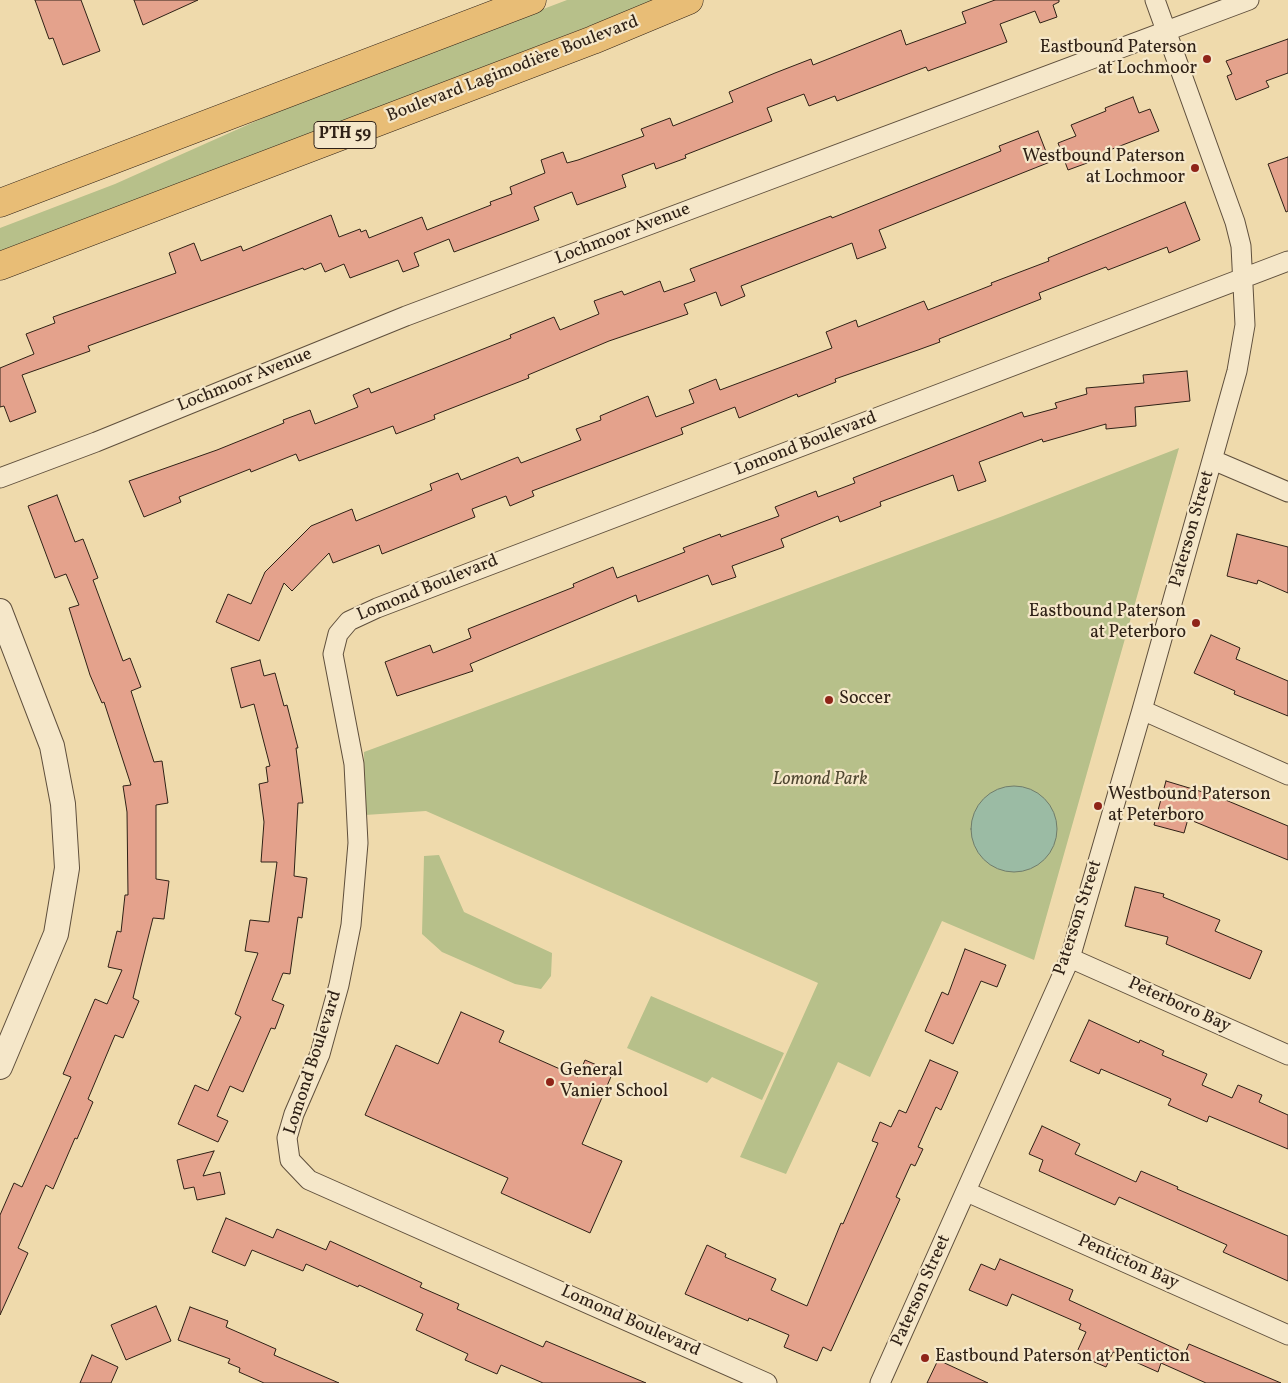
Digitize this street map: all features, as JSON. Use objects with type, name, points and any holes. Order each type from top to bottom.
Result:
[{"type":"main road","points":[[0,203],[532,0]]},
{"type":"main road","name":"Boulevard Lagimodière Boulevard","points":[[0,266],[592,40],[689,0]]},
{"type":"street","name":"Paterson Street","points":[[880,1383],[1070,958],[1213,460],[1237,371],[1246,326],[1241,246],[1235,222],[1155,0]]},
{"type":"street","name":"Lochmoor Avenue","points":[[0,478],[96,442],[406,316],[1249,0]]},
{"type":"street","name":"Lomond Boulevard","points":[[767,1383],[309,1180],[290,1160],[287,1138],[294,1114],[320,1054],[340,985],[351,916],[358,842],[354,764],[333,654],[338,634],[349,621],[377,608],[1288,262]]},
{"type":"street","points":[[1213,460],[1288,492]]},
{"type":"street","points":[[0,611],[52,746],[63,804],[67,868],[56,934],[0,1067]]},
{"type":"street","points":[[1142,710],[1288,774]]},
{"type":"street","name":"Peterboro Bay","points":[[1070,958],[1288,1055]]},
{"type":"street","name":"Penticton Bay","points":[[967,1192],[1288,1334]]},
{"type":"green space","points":[[567,0],[657,0],[0,253],[0,228],[115,184],[301,101]]},
{"type":"green space","name":"Lomond Park","points":[[1179,448],[1034,960],[942,921],[870,1077],[838,1062],[786,1174],[740,1157],[818,983],[426,811],[365,815],[364,752],[1003,516]]},
{"type":"green space","points":[[439,855],[464,912],[552,953],[551,976],[541,989],[515,984],[442,952],[422,934],[424,856]]},
{"type":"green space","points":[[651,996],[784,1053],[762,1100],[712,1077],[707,1083],[627,1048]]},
{"type":"shaded area","points":[[1014,786],[1030,789],[1038,793],[1050,805],[1054,813],[1057,829],[1054,845],[1050,853],[1038,865],[1030,869],[1014,872],[998,869],[990,865],[978,853],[974,845],[971,829],[974,813],[978,805],[990,793],[998,789]]},
{"type":"building","points":[[35,0],[81,0],[100,51],[63,65],[53,38],[49,39]]},
{"type":"building","points":[[134,0],[198,0],[143,25]]},
{"type":"building","points":[[995,0],[1059,0],[1059,2],[1053,5],[1057,17],[1040,23],[1035,11],[1000,24],[1007,42],[928,71],[926,67],[837,101],[835,96],[809,106],[804,94],[767,108],[772,121],[685,155],[686,158],[656,169],[654,163],[622,175],[626,187],[577,205],[572,192],[534,207],[539,220],[454,252],[449,239],[414,253],[419,266],[403,272],[398,260],[350,278],[344,264],[325,272],[321,263],[88,346],[90,351],[22,375],[36,412],[10,422],[4,406],[0,407],[0,368],[34,354],[26,334],[55,323],[53,317],[176,273],[169,253],[194,243],[201,261],[241,246],[243,251],[331,215],[339,237],[360,229],[361,232],[366,230],[369,238],[422,217],[427,230],[491,205],[490,202],[512,194],[510,187],[545,173],[541,160],[563,152],[567,163],[644,136],[641,129],[670,118],[673,126],[733,102],[729,92],[811,59],[813,65],[901,30],[906,45],[966,23],[962,12]]},
{"type":"building","points":[[1288,39],[1288,73],[1266,81],[1269,87],[1236,100],[1227,76],[1232,74],[1226,61]]},
{"type":"building","points":[[1133,97],[1139,113],[1150,109],[1159,131],[1107,151],[1109,155],[1068,170],[1058,143],[1076,136],[1071,125],[1106,111],[1105,108]]},
{"type":"building","points":[[1038,131],[1050,162],[879,230],[886,248],[857,259],[852,243],[741,286],[745,296],[721,306],[716,292],[684,304],[688,314],[609,341],[528,375],[529,378],[434,415],[435,419],[396,434],[393,426],[299,461],[296,454],[251,472],[250,469],[179,497],[181,502],[144,517],[129,481],[217,450],[284,423],[283,420],[310,410],[315,424],[358,407],[353,395],[369,388],[371,393],[511,338],[510,335],[554,317],[560,330],[599,314],[594,301],[622,291],[624,295],[660,281],[664,292],[695,281],[690,269],[831,216],[832,218],[1001,151],[999,146]]},
{"type":"building","points":[[1288,157],[1288,211],[1286,212],[1268,164]]},
{"type":"building","points":[[1185,202],[1200,240],[1169,253],[1167,247],[1108,270],[1106,267],[1039,293],[1041,299],[939,339],[940,342],[835,379],[836,382],[798,397],[797,394],[739,418],[735,407],[681,428],[683,434],[532,491],[534,496],[510,506],[506,496],[472,509],[475,517],[382,554],[379,545],[333,563],[329,553],[292,591],[284,583],[259,641],[216,622],[228,594],[251,604],[265,572],[311,526],[352,509],[356,521],[432,490],[430,484],[458,473],[461,480],[518,457],[521,463],[581,440],[576,429],[601,420],[600,416],[648,396],[656,417],[694,403],[689,390],[716,379],[720,390],[832,348],[826,332],[856,320],[858,327],[924,301],[928,310],[992,285],[991,283],[1049,261],[1048,258]]},
{"type":"building","points":[[1187,371],[1190,401],[1135,407],[1136,426],[1106,429],[1106,424],[1043,442],[1042,439],[979,462],[986,481],[958,491],[953,475],[880,502],[881,506],[840,522],[838,516],[781,539],[784,547],[732,566],[736,577],[712,585],[708,575],[638,602],[636,595],[470,664],[473,671],[397,696],[385,662],[430,645],[433,653],[471,638],[468,629],[574,587],[573,584],[613,567],[617,578],[685,552],[683,548],[720,534],[721,537],[779,516],[775,507],[816,491],[818,497],[855,483],[853,478],[1022,412],[1024,417],[1057,408],[1055,403],[1087,394],[1086,388],[1144,383],[1143,375]]},
{"type":"building","points":[[57,495],[75,542],[83,539],[98,578],[93,580],[123,661],[130,658],[141,687],[131,691],[154,762],[162,761],[168,803],[156,805],[156,879],[169,881],[164,919],[153,918],[133,998],[139,1001],[123,1038],[115,1035],[88,1099],[93,1102],[77,1139],[75,1138],[53,1189],[46,1185],[18,1248],[28,1253],[0,1315],[0,1215],[14,1183],[22,1187],[71,1077],[63,1074],[95,999],[107,1004],[122,970],[108,967],[117,931],[121,932],[125,895],[128,895],[127,812],[123,786],[131,785],[104,702],[102,703],[90,675],[69,608],[79,605],[66,574],[55,578],[28,506]]},
{"type":"building","points":[[1237,534],[1288,547],[1288,593],[1258,580],[1257,584],[1227,576]]},
{"type":"building","points":[[1211,635],[1240,648],[1236,659],[1288,681],[1288,716],[1234,694],[1235,691],[1194,673]]},
{"type":"building","points":[[260,660],[264,676],[275,673],[284,706],[287,705],[298,748],[296,748],[303,803],[298,803],[294,876],[307,878],[302,918],[298,917],[290,974],[283,973],[272,1000],[284,1005],[275,1029],[271,1028],[243,1092],[230,1086],[217,1116],[228,1121],[218,1142],[178,1124],[195,1085],[208,1091],[241,1017],[235,1014],[258,953],[245,951],[250,920],[269,922],[277,862],[261,862],[264,822],[259,784],[268,782],[266,767],[270,766],[254,704],[241,708],[231,668]]},
{"type":"building","points":[[1166,781],[1216,796],[1288,826],[1288,860],[1188,819],[1184,833],[1154,825]]},
{"type":"building","points":[[1135,887],[1164,894],[1163,897],[1220,920],[1215,931],[1262,951],[1250,979],[1166,944],[1168,937],[1125,926]]},
{"type":"building","points":[[965,949],[1006,965],[997,987],[981,981],[953,1044],[925,1031],[942,992],[948,995]]},
{"type":"building","points":[[461,1012],[504,1031],[499,1042],[578,1077],[585,1060],[613,1072],[582,1144],[622,1161],[590,1233],[501,1193],[508,1178],[365,1115],[396,1045],[438,1064]]},
{"type":"building","points":[[1089,1020],[1139,1043],[1140,1040],[1164,1051],[1162,1055],[1207,1074],[1202,1085],[1232,1098],[1238,1085],[1262,1095],[1259,1102],[1288,1115],[1288,1149],[1209,1116],[1207,1122],[1168,1105],[1171,1099],[1101,1069],[1099,1074],[1070,1061]]},
{"type":"building","points":[[930,1060],[958,1072],[941,1110],[936,1107],[918,1147],[923,1149],[915,1166],[911,1164],[896,1197],[900,1199],[831,1351],[823,1347],[817,1361],[784,1347],[789,1335],[749,1318],[748,1321],[685,1294],[707,1245],[726,1254],[725,1257],[776,1279],[771,1290],[807,1306],[841,1223],[843,1224],[878,1143],[872,1141],[880,1122],[891,1127],[899,1110],[906,1113]]},
{"type":"building","points":[[1042,1126],[1080,1144],[1075,1154],[1136,1182],[1141,1171],[1178,1187],[1177,1189],[1288,1236],[1288,1281],[1223,1252],[1227,1245],[1119,1197],[1115,1205],[1039,1171],[1043,1160],[1029,1154]]},
{"type":"building","points":[[214,1151],[203,1176],[220,1172],[225,1194],[197,1200],[194,1187],[184,1189],[177,1160]]},
{"type":"building","points":[[226,1218],[273,1238],[277,1229],[326,1250],[330,1241],[422,1283],[420,1287],[459,1304],[457,1309],[543,1347],[546,1341],[646,1383],[543,1383],[501,1365],[497,1374],[465,1360],[468,1354],[416,1330],[423,1314],[359,1285],[358,1287],[306,1264],[303,1271],[252,1250],[245,1266],[212,1252]]},
{"type":"building","points":[[1000,1259],[1073,1290],[1069,1300],[1185,1353],[1189,1344],[1281,1383],[1206,1383],[1161,1363],[1158,1372],[1113,1352],[1106,1367],[1076,1354],[1086,1332],[1079,1329],[1081,1324],[1012,1294],[1007,1306],[969,1290],[981,1264],[995,1270]]},
{"type":"building","points":[[156,1306],[171,1341],[126,1360],[111,1325]]},
{"type":"building","points":[[190,1307],[228,1321],[226,1327],[276,1349],[274,1355],[339,1383],[264,1383],[239,1372],[240,1368],[228,1363],[230,1359],[178,1340]]},
{"type":"building","points":[[92,1355],[118,1367],[111,1383],[80,1383]]},
{"type":"building","points":[[938,1360],[988,1383],[927,1383]]},
{"type":"place","name":"Eastbound Paterson at Lochmoor","points":[[1207,59]]},
{"type":"place","name":"Westbound Paterson at Lochmoor","points":[[1195,168]]},
{"type":"place","name":"Eastbound Paterson at Peterboro","points":[[1196,623]]},
{"type":"place","name":"Soccer","points":[[829,700]]},
{"type":"place","name":"Westbound Paterson at Peterboro","points":[[1098,806]]},
{"type":"place","name":"General Vanier School","points":[[550,1082]]},
{"type":"place","name":"Eastbound Paterson at Penticton","points":[[925,1358]]}]
